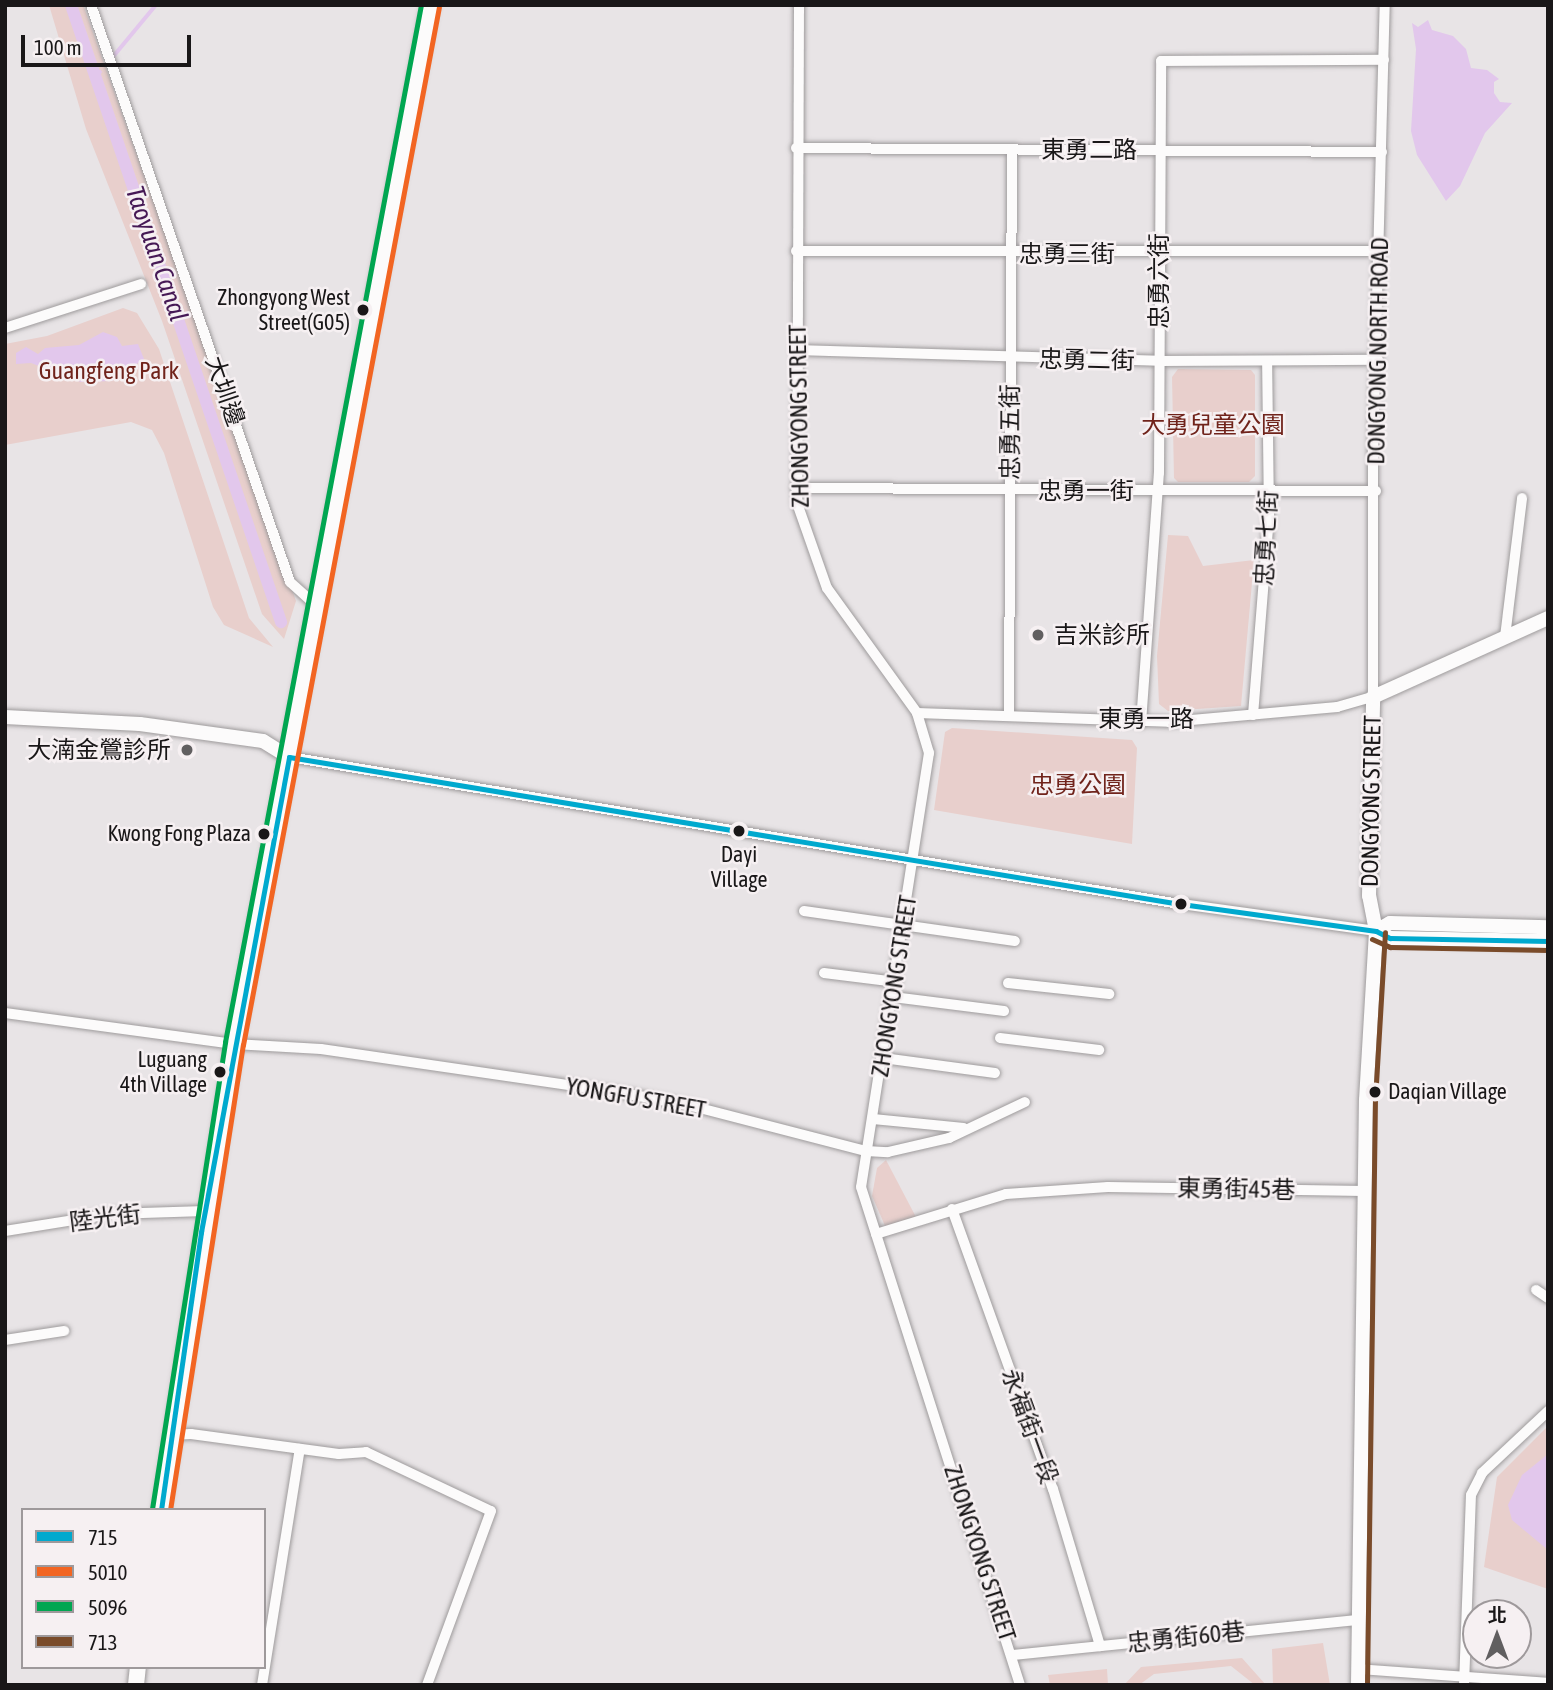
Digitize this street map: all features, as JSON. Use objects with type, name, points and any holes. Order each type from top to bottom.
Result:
[{"type":"main road","points":[[160,1508],[205,1211],[234,1044],[430,5]]},
{"type":"street","name":"大圳邊","points":[[91,5],[290,582],[318,607]]},
{"type":"street","name":"ZHONGYONG STREET","points":[[799,5],[796,148],[797,503],[827,588],[917,713],[929,753],[896,982],[861,1188],[1013,1655],[1020,1685]]},
{"type":"street","name":"DONGYONG NORTH ROAD","points":[[1373,696],[1376,491],[1373,452],[1378,360],[1385,5]]},
{"type":"street","name":"忠勇六街","points":[[1141,723],[1158,491],[1161,61],[1384,60]]},
{"type":"street","name":"東勇二路","points":[[796,148],[1382,152]]},
{"type":"street","name":"忠勇五街","points":[[1009,715],[1012,149]]},
{"type":"street","name":"忠勇三街","points":[[796,250],[1159,254],[1380,251]]},
{"type":"street","points":[[5,328],[141,284]]},
{"type":"street","name":"忠勇二街","points":[[796,350],[1159,361],[1378,360]]},
{"type":"street","name":"忠勇七街","points":[[1253,715],[1269,491],[1267,360]]},
{"type":"street","name":"忠勇一街","points":[[796,488],[1376,491]]},
{"type":"street","points":[[1505,637],[1522,498]]},
{"type":"street","name":"DONGYONG STREET","points":[[1358,1685],[1364,1191],[1376,931],[1369,896],[1373,696],[1548,618]]},
{"type":"street","name":"東勇一路","points":[[917,713],[1009,715],[1141,723],[1337,707],[1373,696]]},
{"type":"street","points":[[5,717],[140,724],[263,741],[289,757],[913,861],[1376,931],[1390,938],[1548,941]]},
{"type":"street","points":[[804,911],[1015,941]]},
{"type":"street","points":[[1376,931],[1390,923],[1548,927]]},
{"type":"street","points":[[824,973],[896,982]]},
{"type":"street","points":[[1008,984],[1109,994]]},
{"type":"street","points":[[893,997],[1004,1011]]},
{"type":"street","name":"YONGFU STREET","points":[[5,1013],[234,1044],[321,1049],[617,1092],[688,1105],[866,1151],[888,1153],[949,1138],[964,1128],[1025,1102]]},
{"type":"street","points":[[1000,1038],[1099,1049]]},
{"type":"street","points":[[883,1058],[995,1073]]},
{"type":"street","points":[[873,1119],[964,1128]]},
{"type":"street","name":"東勇街45巷","points":[[876,1234],[1006,1194],[1108,1187],[1364,1191]]},
{"type":"street","name":"永福街一段","points":[[952,1209],[1053,1489],[1100,1646]]},
{"type":"street","name":"陸光街","points":[[5,1231],[111,1213],[205,1211]]},
{"type":"street","points":[[1536,1290],[1548,1298]]},
{"type":"street","points":[[5,1340],[64,1331]]},
{"type":"street","points":[[1464,1681],[1471,1495],[1482,1473],[1548,1411]]},
{"type":"street","points":[[171,1435],[191,1434],[300,1449],[366,1452],[491,1511],[427,1685]]},
{"type":"street","points":[[266,1660],[300,1449]]},
{"type":"street","name":"忠勇街60巷","points":[[1013,1655],[1359,1620]]},
{"type":"street","points":[[1358,1669],[1464,1681],[1547,1684]]},
{"type":"green space","points":[[49,5],[83,5],[85,10],[296,601],[284,639],[262,614],[162,321],[86,129]]},
{"type":"green space","name":"Guangfeng Park","points":[[123,308],[137,313],[159,349],[249,618],[273,647],[224,625],[213,607],[164,453],[152,430],[131,422],[5,445],[5,344],[47,336]]},
{"type":"green space","name":"大勇兒童公園","points":[[1178,369],[1251,370],[1255,375],[1255,476],[1249,482],[1178,482],[1174,478],[1172,377]]},
{"type":"green space","points":[[1168,535],[1188,536],[1203,566],[1254,560],[1241,706],[1168,711],[1159,704],[1157,656]]},
{"type":"green space","name":"忠勇公園","points":[[952,728],[1132,740],[1137,748],[1132,844],[934,810],[945,732]]},
{"type":"green space","points":[[886,1160],[917,1219],[886,1228],[872,1196],[877,1168]]},
{"type":"green space","points":[[1548,1426],[1548,1589],[1484,1567],[1497,1477]]},
{"type":"green space","points":[[1323,1643],[1330,1685],[1273,1685],[1272,1649]]},
{"type":"green space","points":[[1242,1658],[1266,1685],[1255,1685],[1231,1666],[1154,1674],[1139,1685],[1124,1685],[1141,1667]]},
{"type":"green space","points":[[1107,1669],[1108,1685],[1050,1685],[1048,1675]]},
{"type":"shaded area","points":[[1428,20],[1432,30],[1453,36],[1466,49],[1471,68],[1487,70],[1499,79],[1494,82],[1494,93],[1500,102],[1512,103],[1485,133],[1460,186],[1446,201],[1417,155],[1411,131],[1416,49],[1412,23],[1418,27]]},
{"type":"shaded area","points":[[103,332],[117,337],[122,346],[138,344],[144,359],[112,381],[79,382],[84,376],[79,368],[57,373],[31,363],[16,364],[16,353],[26,347],[38,354],[45,348],[79,345]]},
{"type":"shaded area","points":[[1548,1454],[1548,1550],[1512,1520],[1508,1505],[1522,1475]]},
{"type":"waterway","name":"Taoyuan Canal","points":[[71,5],[281,622]]},
{"type":"waterway","points":[[112,58],[156,5]]},
{"type":"waterway","name":"Taoyuan Canal","points":[[96,77],[100,72]]},
{"type":"transit line","name":"5096","points":[[152,1508],[225,1042],[421,5]]},
{"type":"transit line","name":"5010","points":[[170,1508],[243,1045],[439,7]]},
{"type":"transit line","name":"715","points":[[289,757],[1174,903],[1376,931],[1390,938],[1548,941]]},
{"type":"transit line","name":"715","points":[[161,1508],[201,1232],[289,757]]},
{"type":"transit line","name":"713","points":[[1367,1685],[1375,1100],[1385,932]]},
{"type":"transit line","name":"713","points":[[1372,939],[1390,947],[1548,950]]},
{"type":"place","name":"Zhongyong West Street(G05)","points":[[363,310]]},
{"type":"place","name":"吉米診所","points":[[1038,635]]},
{"type":"place","name":"大湳金鶯診所","points":[[187,750]]},
{"type":"place","name":"Dayi Village","points":[[739,831]]},
{"type":"place","name":"Kwong Fong Plaza","points":[[264,834]]},
{"type":"place","name":"Luguang 4th Village","points":[[220,1072]]},
{"type":"place","name":"Daqian Village","points":[[1375,1092]]}]
